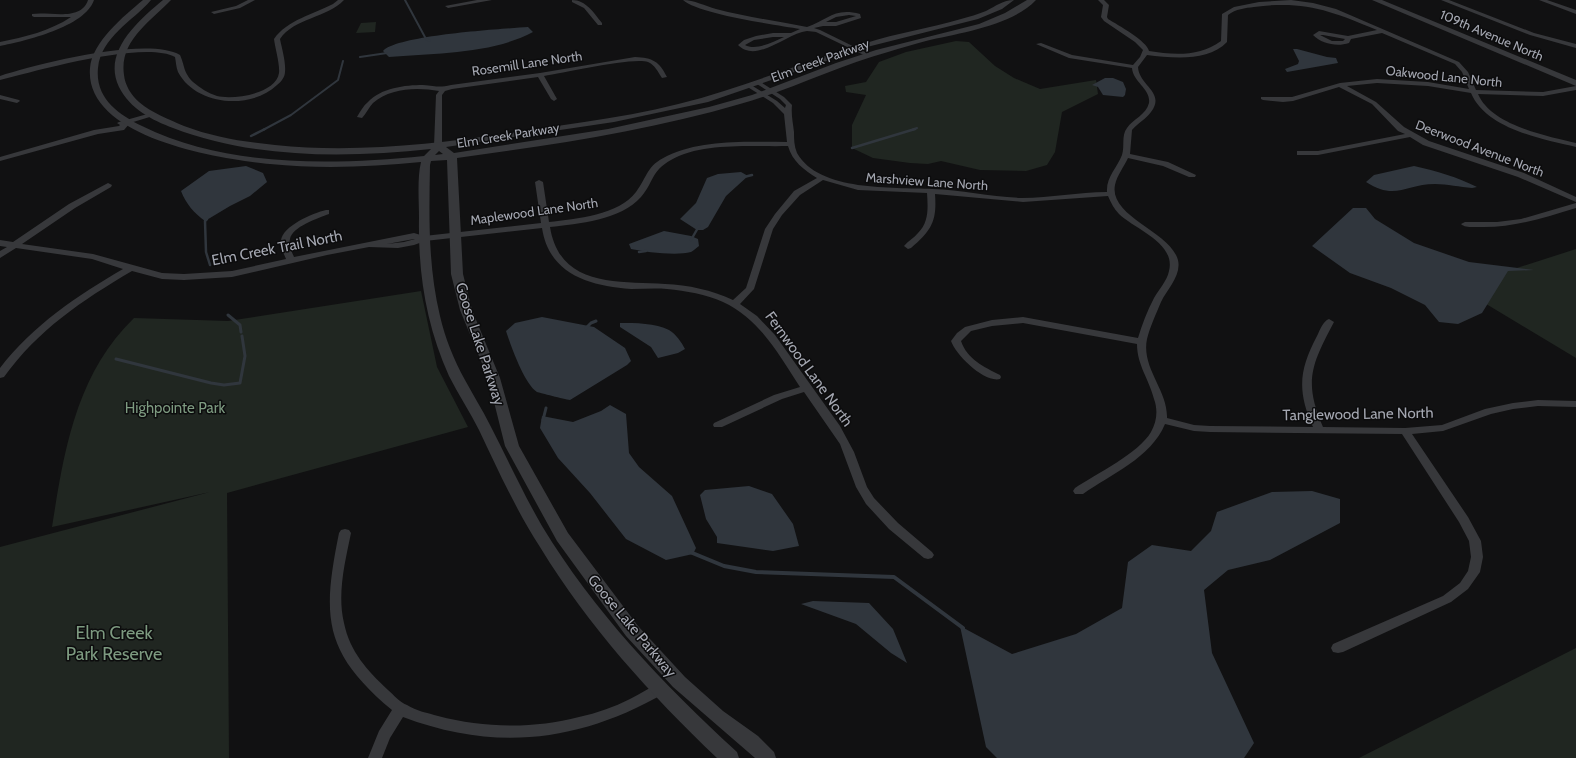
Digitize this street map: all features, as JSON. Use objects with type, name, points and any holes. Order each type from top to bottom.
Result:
[{"type":"street","points":[[0,44],[40,35],[62,26],[89,6],[91,0]]},
{"type":"street","name":"Elm Creek Parkway","points":[[147,0],[118,27],[98,55],[93,76],[98,94],[112,111],[127,123],[165,140],[193,148],[252,159],[336,164],[427,159],[452,156],[624,129],[701,112],[767,93],[868,55],[982,25],[1011,14],[1032,0]]},
{"type":"street","name":"Elm Creek Parkway","points":[[167,0],[135,31],[122,53],[118,67],[120,81],[133,102],[151,115],[191,132],[226,141],[272,148],[339,152],[438,146],[634,116],[699,101],[759,83],[855,48],[958,23],[993,10],[1010,0]]},
{"type":"street","points":[[214,12],[238,7],[252,0]]},
{"type":"street","points":[[0,78],[53,62],[98,55],[156,50],[173,53],[178,56],[181,69],[187,78],[196,88],[210,96],[216,98],[234,99],[254,96],[270,89],[281,78],[282,73],[277,39],[278,35],[335,5],[341,0]]},
{"type":"street","points":[[448,6],[489,0]]},
{"type":"street","points":[[573,0],[586,7],[600,24]]},
{"type":"street","points":[[686,0],[694,5],[710,10],[818,31],[868,55]]},
{"type":"street","points":[[1101,0],[1106,5],[1104,17],[1106,20],[1142,45],[1146,53]]},
{"type":"street","name":"109th Avenue North","points":[[1376,0],[1576,83]]},
{"type":"street","points":[[1444,0],[1532,34],[1576,46]]},
{"type":"street","points":[[1542,0],[1576,12]]},
{"type":"street","points":[[1146,53],[1180,56],[1202,53],[1216,49],[1224,42],[1224,17],[1228,11],[1239,7],[1274,2],[1294,2],[1320,6],[1334,10],[1457,64],[1468,74],[1474,92],[1484,109],[1503,121],[1538,135],[1576,145]]},
{"type":"street","points":[[792,35],[769,35],[755,38],[741,45],[750,49],[758,49],[822,24],[836,24],[859,18],[858,15],[855,14],[841,14],[825,19],[821,23],[822,24]]},
{"type":"street","points":[[34,15],[78,15]]},
{"type":"street","points":[[1348,38],[1383,31]]},
{"type":"street","points":[[1039,44],[1071,57],[1135,67]]},
{"type":"street","points":[[1135,67],[1144,58],[1146,53]]},
{"type":"street","name":"Rosemill Lane North","points":[[360,117],[370,103],[387,93],[417,88],[443,90],[465,84],[540,75],[627,60],[642,59],[658,64],[664,77]]},
{"type":"street","points":[[1079,491],[1140,450],[1155,434],[1161,420],[1162,412],[1159,395],[1145,367],[1142,355],[1142,342],[1158,300],[1171,278],[1174,270],[1174,261],[1171,252],[1164,244],[1121,211],[1111,194],[1111,182],[1126,155],[1128,132],[1132,125],[1147,114],[1152,102],[1152,95],[1136,76],[1135,67]]},
{"type":"street","points":[[540,75],[554,99]]},
{"type":"street","name":"Oakwood Lane North","points":[[1263,98],[1283,100],[1293,99],[1340,85],[1392,81],[1428,84],[1474,92],[1526,94],[1560,92],[1576,88]]},
{"type":"street","name":"Marshview Lane North","points":[[759,83],[787,113],[791,144],[794,154],[809,170],[823,177],[855,187],[894,191],[932,191],[1024,200],[1044,199],[1078,194],[1111,194]]},
{"type":"street","name":"Deerwood Avenue North","points":[[1340,85],[1374,103],[1394,123],[1410,135],[1441,149],[1521,175],[1576,200]]},
{"type":"street","name":"Marshview Lane North","points":[[749,86],[767,93]]},
{"type":"street","points":[[427,159],[438,146],[438,99],[439,94],[443,90]]},
{"type":"street","points":[[0,97],[17,101]]},
{"type":"street","points":[[0,159],[97,132],[121,128],[127,123],[151,115]]},
{"type":"street","points":[[1300,153],[1318,153],[1410,135]]},
{"type":"street","name":"Maplewood Lane North","points":[[423,240],[592,218],[621,208],[638,195],[649,174],[655,167],[662,161],[683,152],[720,146],[791,144]]},
{"type":"street","points":[[438,146],[452,156]]},
{"type":"street","points":[[1126,155],[1152,160],[1192,175]]},
{"type":"street","name":"Goose Lake Parkway","points":[[452,156],[454,236],[457,274],[466,310],[494,378],[512,446],[562,537],[598,587],[628,624],[674,676],[717,716],[751,742],[767,758]]},
{"type":"street","name":"Goose Lake Parkway","points":[[427,159],[425,165],[423,240],[427,281],[434,318],[457,378],[477,411],[506,472],[544,542],[597,619],[660,689],[730,758]]},
{"type":"street","points":[[734,304],[750,289],[769,229],[778,214],[797,193],[823,177]]},
{"type":"street","name":"Fernwood Lane North","points":[[539,182],[545,225],[551,250],[559,262],[569,269],[584,276],[614,285],[672,287],[709,294],[734,304],[764,328],[845,443],[864,491],[873,505],[928,555]]},
{"type":"street","points":[[0,255],[72,206],[108,185]]},
{"type":"street","points":[[908,246],[920,237],[928,227],[933,216],[932,191]]},
{"type":"street","points":[[1465,224],[1482,225],[1515,223],[1530,220],[1576,205]]},
{"type":"street","points":[[291,261],[285,238],[301,223],[326,212]]},
{"type":"street","name":"Elm Creek Trail North","points":[[0,243],[93,257],[162,276],[184,277],[232,274],[327,252],[372,245],[383,246],[415,244],[423,240]]},
{"type":"street","points":[[0,375],[18,351],[53,319],[77,301],[131,268]]},
{"type":"street","points":[[996,377],[978,367],[957,347],[956,341],[960,335],[968,329],[992,323],[1023,320],[1142,342]]},
{"type":"street","points":[[1319,429],[1311,412],[1307,396],[1306,374],[1312,354],[1329,322]]},
{"type":"street","points":[[718,425],[778,397],[806,388]]},
{"type":"street","name":"Tanglewood Lane North","points":[[1161,420],[1194,428],[1210,429],[1405,431],[1443,428],[1489,411],[1513,406],[1538,403],[1576,404]]},
{"type":"street","points":[[1338,648],[1447,599],[1464,586],[1474,572],[1477,557],[1475,541],[1464,520],[1405,431]]},
{"type":"street","points":[[346,533],[336,582],[335,608],[339,633],[349,657],[357,668],[400,709],[445,724],[483,731],[523,732],[563,727],[602,716],[635,703],[660,689]]},
{"type":"street","points":[[375,758],[384,735],[400,709]]},
{"type":"green space","points":[[376,22],[375,32],[356,33],[361,23]]},
{"type":"green space","points":[[956,41],[969,42],[995,66],[1014,78],[1040,89],[1096,80],[1098,94],[1062,112],[1055,152],[1047,165],[1026,171],[980,170],[941,161],[928,164],[873,158],[852,148],[852,125],[866,95],[846,92],[845,86],[866,82],[879,62],[906,52]]},
{"type":"green space","points":[[1576,249],[1576,358],[1458,287]]},
{"type":"green space","points":[[421,291],[437,367],[468,427],[227,493],[229,758],[0,758],[0,547],[210,492],[52,527],[68,442],[76,415],[98,364],[114,340],[134,318],[228,321]]},
{"type":"green space","points":[[1576,648],[1576,758],[1359,758]]},
{"type":"shaded area","points":[[528,27],[533,32],[500,45],[482,49],[389,57],[383,51],[392,45],[429,37],[475,31]]},
{"type":"shaded area","points":[[1293,49],[1336,58],[1338,63],[1287,72],[1285,69],[1298,64],[1299,61]]},
{"type":"shaded area","points":[[1105,78],[1113,78],[1123,82],[1126,89],[1125,95],[1123,97],[1103,95],[1098,87],[1092,85]]},
{"type":"shaded area","points":[[246,166],[263,173],[267,182],[250,196],[205,221],[197,215],[185,200],[181,191],[209,171]]},
{"type":"shaded area","points":[[1414,166],[1462,180],[1477,187],[1472,188],[1435,184],[1393,191],[1376,188],[1366,182],[1374,175]]},
{"type":"shaded area","points":[[741,172],[748,176],[726,196],[708,227],[703,230],[697,230],[680,219],[696,203],[707,178],[718,174]]},
{"type":"shaded area","points":[[1353,208],[1366,208],[1375,219],[1414,243],[1469,262],[1534,270],[1508,271],[1482,313],[1458,324],[1439,322],[1425,305],[1391,288],[1350,273],[1312,246]]},
{"type":"shaded area","points":[[664,231],[691,236],[698,239],[699,246],[691,252],[677,254],[631,249],[629,244]]},
{"type":"shaded area","points":[[542,317],[594,327],[625,348],[631,361],[627,365],[570,400],[537,392],[527,381],[506,331],[515,323]]},
{"type":"shaded area","points":[[620,323],[645,324],[658,326],[669,330],[680,341],[685,349],[678,353],[658,358],[651,347],[620,327]]},
{"type":"shaded area","points":[[610,405],[626,414],[629,453],[639,467],[672,496],[696,548],[693,554],[666,560],[626,539],[590,493],[558,458],[540,428],[542,416],[573,422],[601,411]]},
{"type":"shaded area","points":[[749,486],[772,494],[793,524],[799,546],[773,551],[717,543],[717,537],[706,519],[700,495],[705,490]]},
{"type":"shaded area","points":[[1312,491],[1340,499],[1340,523],[1270,560],[1228,570],[1204,590],[1212,653],[1254,743],[1244,758],[997,758],[986,747],[960,626],[1012,654],[1076,634],[1122,608],[1128,562],[1152,545],[1191,551],[1211,531],[1217,512],[1272,492]]},
{"type":"shaded area","points":[[813,601],[869,603],[893,629],[907,663],[891,653],[856,624],[801,604]]},
{"type":"waterway","points":[[405,0],[426,39],[430,41]]},
{"type":"waterway","points":[[360,57],[387,53]]},
{"type":"waterway","points":[[263,130],[291,115],[338,80],[343,61]]},
{"type":"waterway","points":[[913,130],[917,128]]},
{"type":"waterway","points":[[251,136],[263,130]]},
{"type":"waterway","points":[[852,148],[913,130]]},
{"type":"waterway","points":[[744,177],[752,175]]},
{"type":"waterway","points":[[207,219],[205,221],[206,252],[210,265]]},
{"type":"waterway","points":[[691,240],[699,226]]},
{"type":"waterway","points":[[639,252],[646,251]]},
{"type":"waterway","points":[[228,315],[240,325],[241,332]]},
{"type":"waterway","points":[[586,328],[591,323],[596,321]]},
{"type":"waterway","points":[[116,359],[211,383],[224,385],[240,383],[245,356],[242,336]]},
{"type":"waterway","points":[[543,420],[546,408]]},
{"type":"waterway","points":[[690,552],[724,566],[756,572],[894,577],[963,628]]},
{"type":"park label","name":"Highpointe Park","points":[[175,408]]},
{"type":"park label","name":"Elm Creek Park Reserve","points":[[114,643]]}]
